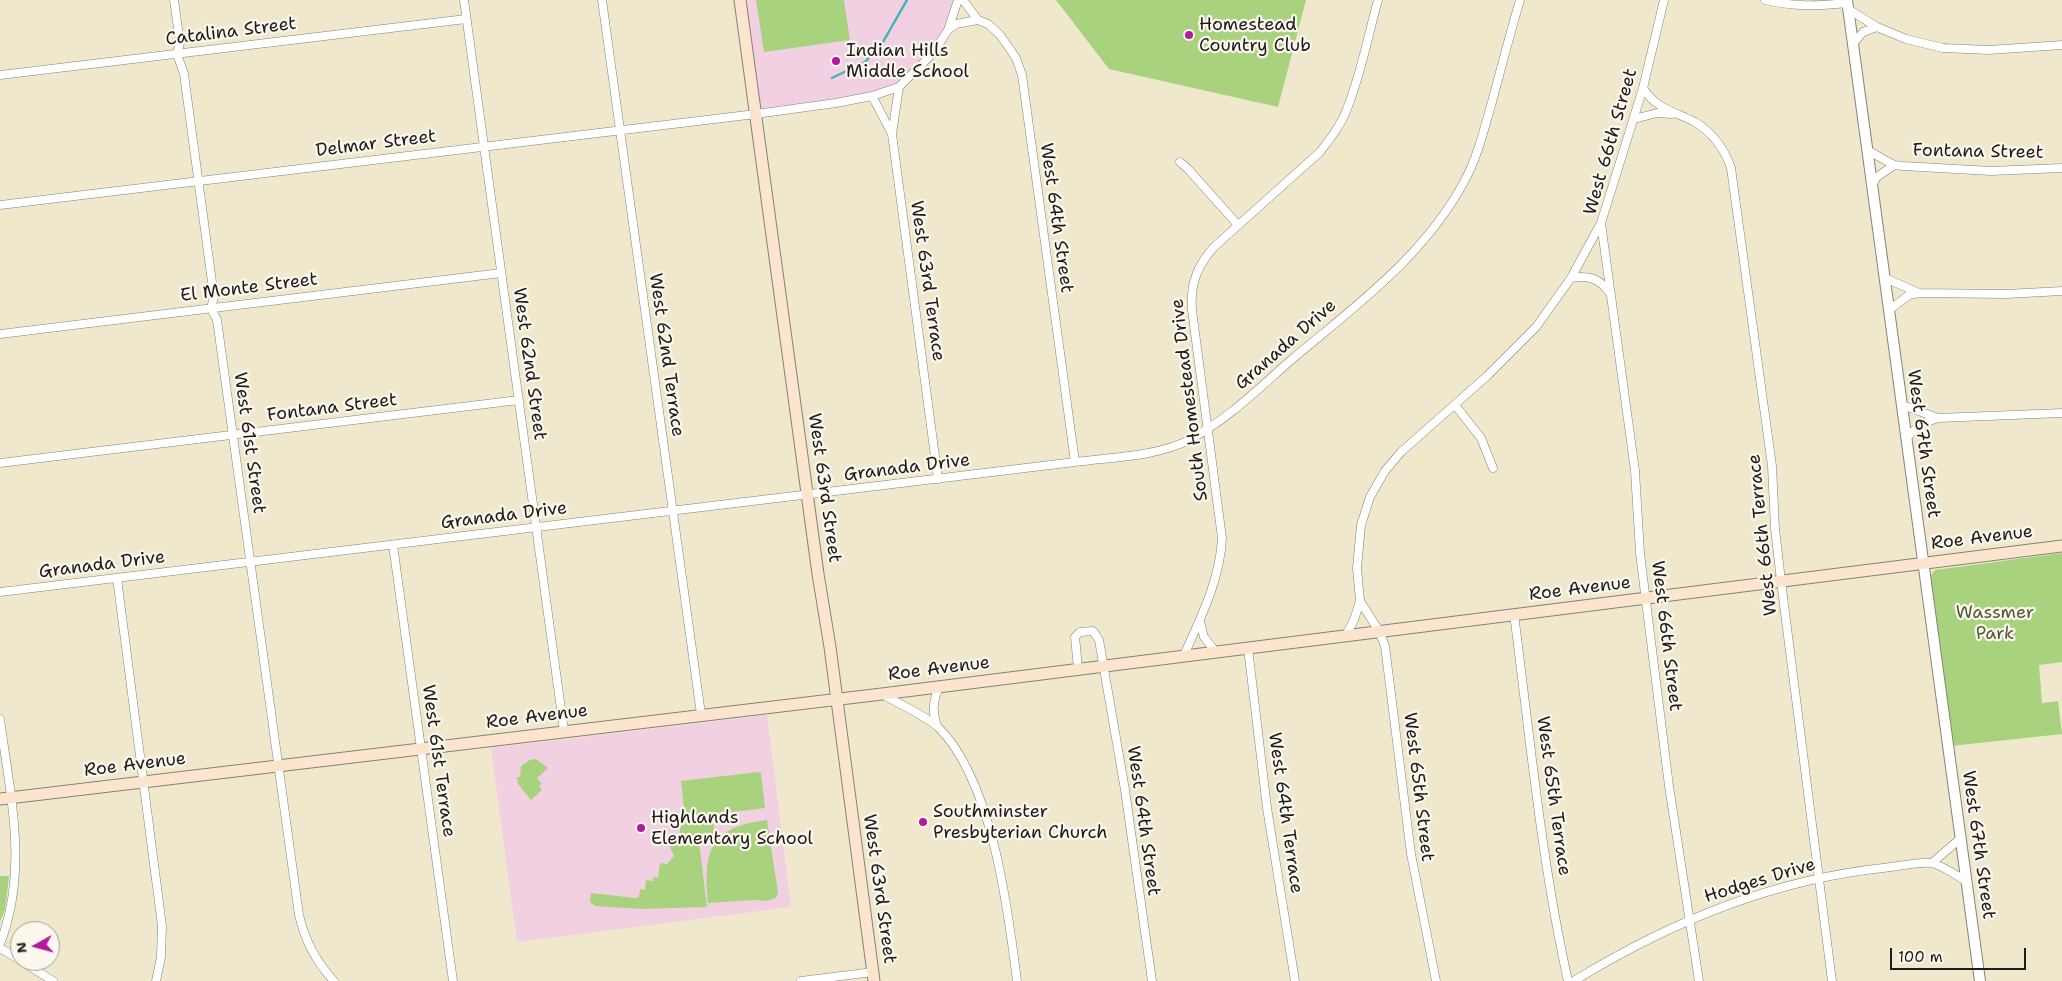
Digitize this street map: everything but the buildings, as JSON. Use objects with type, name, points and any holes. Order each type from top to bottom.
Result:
[{"type":"main road","name":"West 63rd Street","points":[[740,0],[874,977]]},
{"type":"main road","name":"Roe Avenue","points":[[5,798],[882,694],[2062,546]]},
{"type":"street","name":"West 61st Street","points":[[174,0],[180,43],[177,54],[184,74],[214,297],[211,308],[217,320],[299,915],[305,935],[317,960],[334,981]]},
{"type":"street","name":"West 62nd Street","points":[[464,0],[564,731]]},
{"type":"street","name":"West 62nd Terrace","points":[[602,0],[701,714]]},
{"type":"street","points":[[899,87],[933,53],[948,30],[958,0]]},
{"type":"street","name":"West 64th Street","points":[[963,0],[978,20],[988,24],[1000,35],[1016,58],[1022,76],[1075,462]]},
{"type":"street","name":"South Homestead Drive","points":[[1184,655],[1216,580],[1221,558],[1221,531],[1192,310],[1192,287],[1195,276],[1204,258],[1320,152],[1334,134],[1347,110],[1355,87],[1378,0]]},
{"type":"street","name":"Granada Drive","points":[[0,592],[1075,462],[1148,452],[1189,440],[1226,417],[1390,275],[1432,232],[1465,180],[1480,145],[1520,0]]},
{"type":"street","points":[[1765,0],[1790,6],[1847,4],[1877,27],[1921,43],[1948,48],[1988,50],[2062,45]]},
{"type":"street","name":"West 66th Street","points":[[1665,2],[1634,120],[1601,223],[1635,471],[1640,553],[1669,786],[1699,981]]},
{"type":"street","name":"West 67th Street","points":[[1847,4],[1980,981]]},
{"type":"street","name":"Catalina Street","points":[[0,75],[466,19]]},
{"type":"street","points":[[948,30],[956,24],[978,20]]},
{"type":"street","points":[[1853,44],[1863,32],[1877,27]]},
{"type":"street","name":"Delmar Street","points":[[0,205],[756,114],[836,103],[872,96],[899,87]]},
{"type":"street","name":"West 63rd Terrace","points":[[899,87],[892,134],[938,479]]},
{"type":"street","name":"West 66th Terrace","points":[[1643,88],[1660,106],[1694,122],[1708,131],[1718,142],[1731,168],[1772,466],[1775,528],[1781,581],[1832,981]]},
{"type":"street","points":[[872,96],[892,134]]},
{"type":"street","name":"West 66th Terrace","points":[[1634,120],[1657,113],[1674,114]]},
{"type":"street","name":"Fontana Street","points":[[1867,150],[1894,165],[1991,171],[2062,168]]},
{"type":"street","points":[[1180,162],[1238,226]]},
{"type":"street","name":"Fontana Street","points":[[1872,185],[1882,173],[1894,165]]},
{"type":"street","name":"West 65th Street","points":[[1346,635],[1354,620],[1360,601],[1357,568],[1358,540],[1365,510],[1385,471],[1401,452],[1511,354],[1536,327],[1571,278],[1601,223]]},
{"type":"street","name":"El Monte Street","points":[[0,334],[501,273]]},
{"type":"street","points":[[1571,278],[1592,277],[1603,284],[1611,293]]},
{"type":"street","points":[[1884,278],[1919,293]]},
{"type":"street","points":[[1889,310],[1904,298],[1919,293],[2006,294],[2062,291]]},
{"type":"street","name":"Fontana Street","points":[[0,463],[519,400]]},
{"type":"street","points":[[1455,405],[1481,438],[1493,468]]},
{"type":"street","points":[[1902,405],[1938,418]]},
{"type":"street","points":[[1906,438],[1921,424],[1938,418],[2062,413]]},
{"type":"street","name":"West 61st Terrace","points":[[393,545],[453,981]]},
{"type":"street","points":[[117,578],[162,926],[161,956],[156,981]]},
{"type":"street","name":"West 65th Street","points":[[1360,601],[1379,631],[1385,646],[1411,854],[1436,981]]},
{"type":"street","name":"West 65th Terrace","points":[[1514,614],[1542,835],[1554,912],[1568,981]]},
{"type":"street","points":[[1200,620],[1204,636],[1215,651]]},
{"type":"street","points":[[1078,668],[1074,641],[1078,634],[1085,630],[1093,631],[1096,634],[1103,665]]},
{"type":"street","name":"West 64th Terrace","points":[[1248,648],[1267,808],[1295,981]]},
{"type":"street","name":"West 64th Street","points":[[1103,665],[1125,790],[1152,981]]},
{"type":"street","points":[[939,687],[933,704],[933,713],[937,726],[961,760],[982,803],[991,832],[1003,890],[1017,981]]},
{"type":"street","points":[[882,694],[937,726]]},
{"type":"street","points":[[0,719],[5,798],[16,850],[16,882],[11,911],[0,946]]},
{"type":"street","points":[[1960,838],[1932,863],[1966,880]]},
{"type":"street","name":"Hodges Drive","points":[[1574,981],[1618,954],[1689,919],[1767,891],[1819,878],[1860,871],[1932,863]]},
{"type":"street","points":[[37,971],[53,981]]},
{"type":"street","points":[[801,981],[874,977]]},
{"type":"shaded area","name":"Indian Hills Middle School","points":[[743,0],[954,0],[942,34],[929,54],[899,82],[876,92],[758,111]]},
{"type":"shaded area","name":"Highlands Elementary School","points":[[767,715],[791,907],[517,942],[491,748]]},
{"type":"green space","points":[[756,0],[844,0],[850,40],[764,52]]},
{"type":"green space","name":"Homestead Country Club","points":[[1056,0],[1306,0],[1278,107],[1109,69]]},
{"type":"green space","name":"Wassmer Park","points":[[2062,553],[2062,662],[2039,665],[2042,703],[2058,701],[2062,734],[1951,746],[1929,578],[1935,570]]},
{"type":"green space","points":[[536,759],[548,768],[537,778],[542,784],[539,786],[542,790],[531,800],[518,784],[517,777],[520,777],[521,766],[530,760]]},
{"type":"green space","points":[[761,773],[765,808],[685,818],[681,781]]},
{"type":"green space","points":[[708,818],[713,820],[715,838],[699,841],[707,907],[641,909],[595,906],[590,902],[591,893],[639,897],[640,889],[645,890],[646,880],[653,881],[653,877],[658,878],[660,863],[667,864],[674,856],[669,845],[674,839],[680,841],[680,822],[682,820],[696,819],[702,821]]},
{"type":"green space","points":[[767,820],[778,893],[776,898],[767,901],[708,903],[707,869],[709,855],[714,844],[722,835],[733,828]]},
{"type":"green space","points":[[0,876],[9,876],[5,910],[0,922]]},
{"type":"waterway","points":[[832,78],[865,62],[883,42],[907,0]]},
{"type":"place","name":"Homestead Country Club","points":[[1189,35]]},
{"type":"place","name":"Indian Hills Middle School","points":[[836,61]]},
{"type":"place","name":"Southminster Presbyterian Church","points":[[923,822]]},
{"type":"place","name":"Highlands Elementary School","points":[[641,828]]}]
